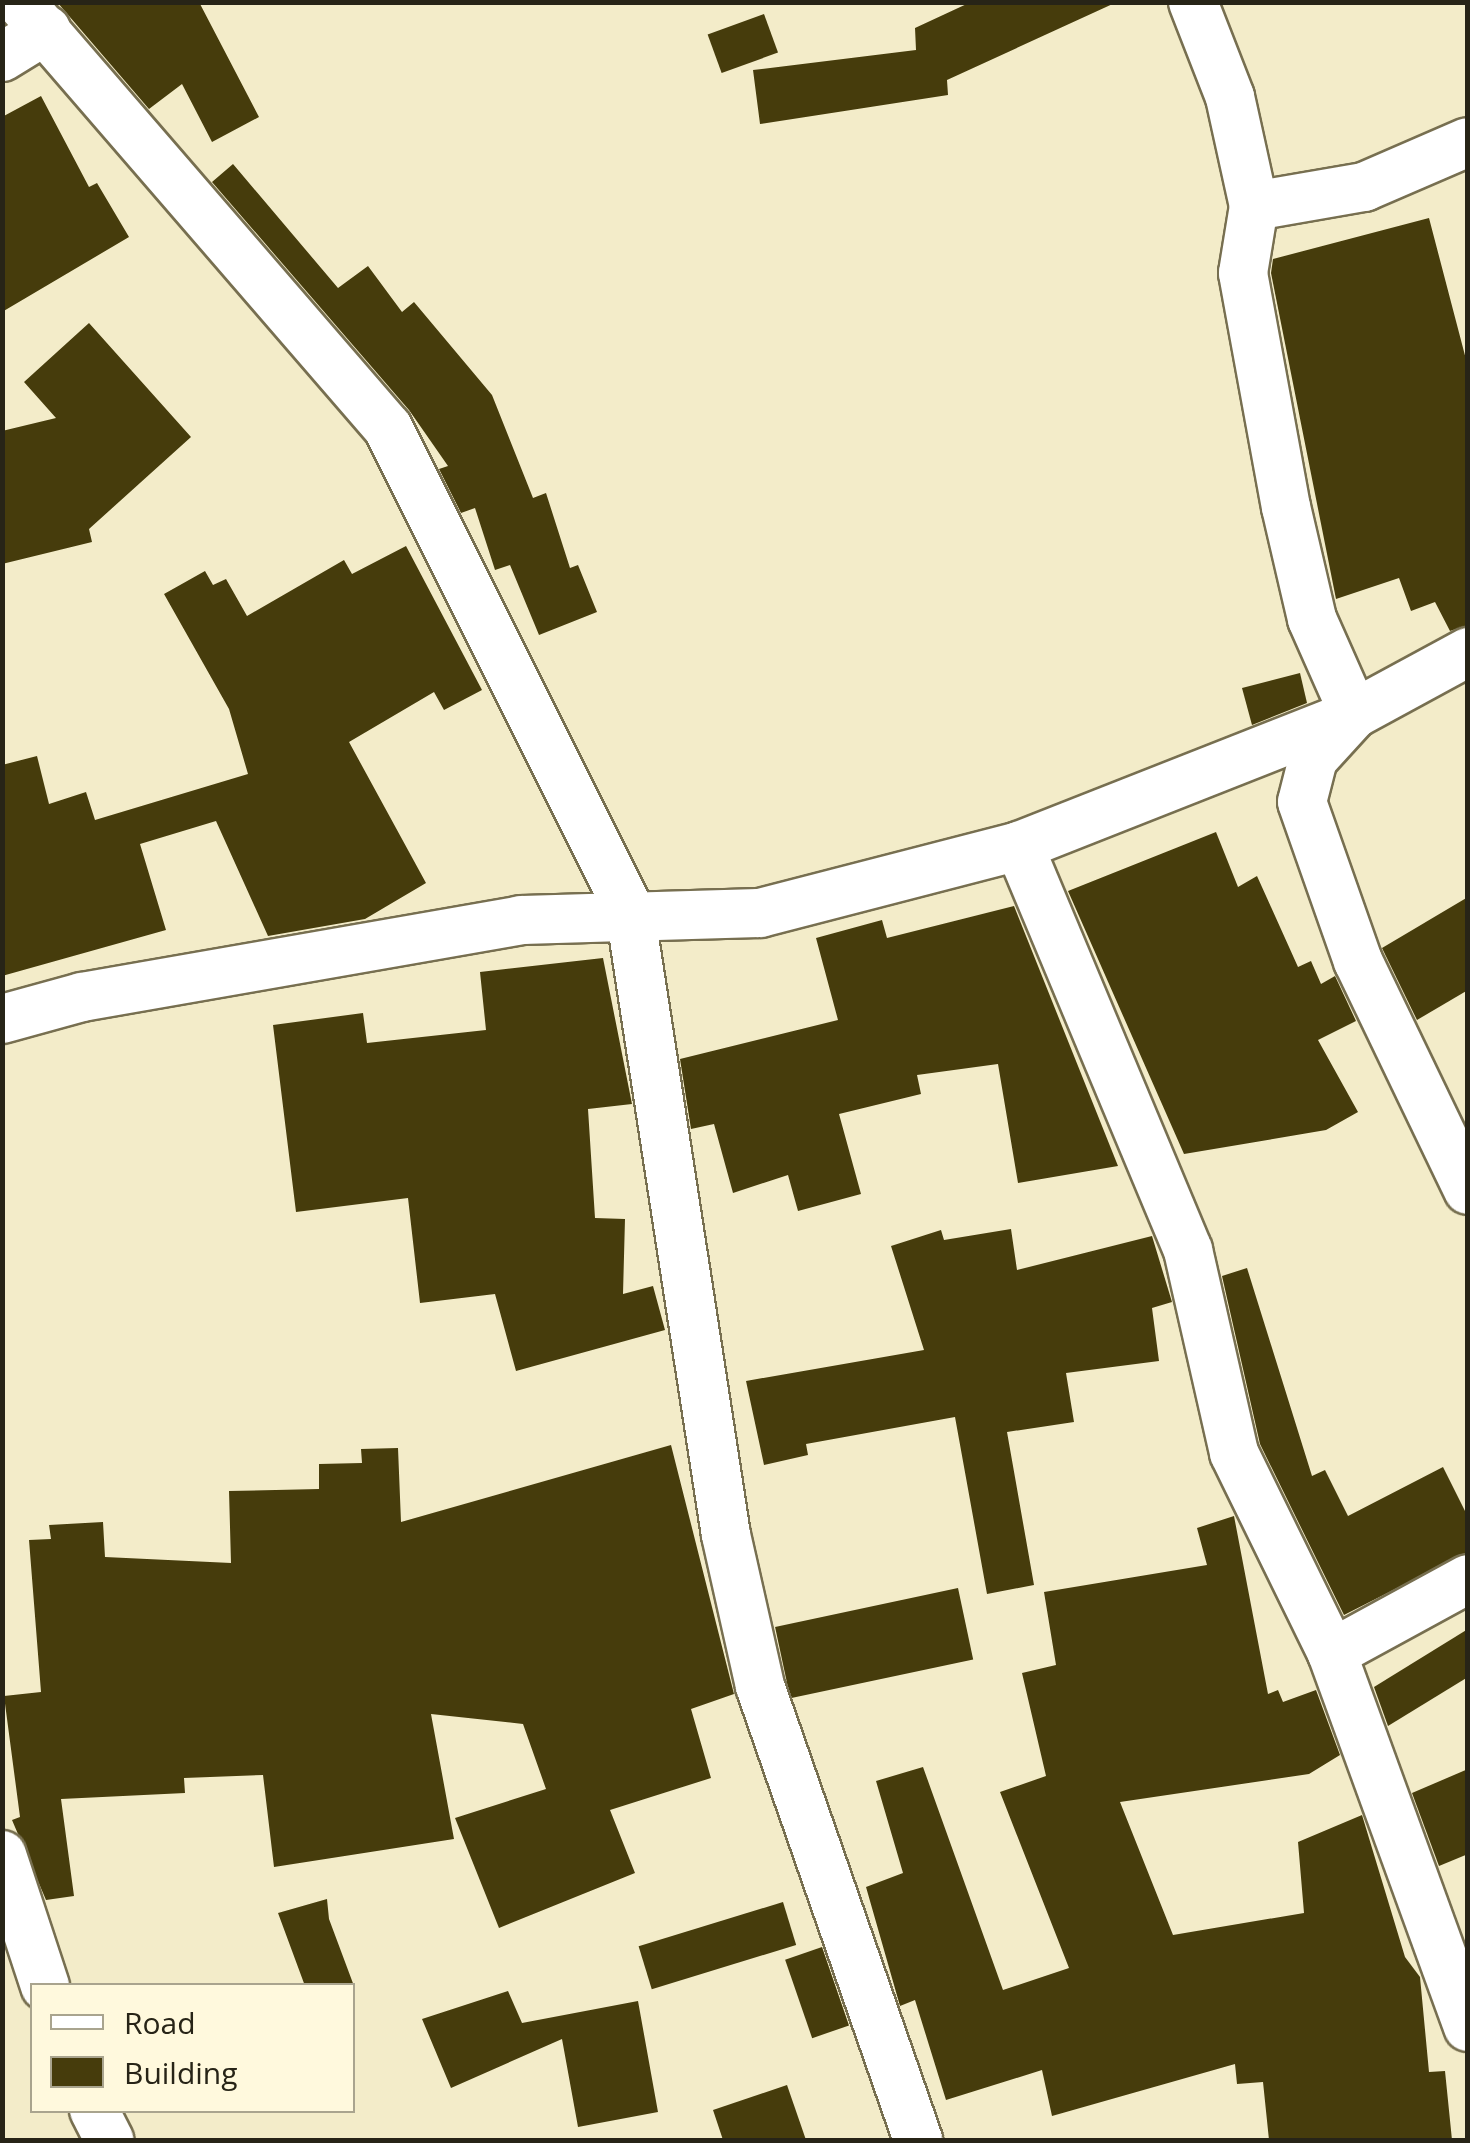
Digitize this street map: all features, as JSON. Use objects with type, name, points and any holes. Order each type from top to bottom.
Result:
[{"type":"street","points":[[1193,2],[1230,97],[1254,206],[1243,274],[1286,507],[1312,619],[1354,714]]},
{"type":"street","points":[[2,58],[33,16],[60,59],[388,428],[630,912],[726,1536],[760,1686],[918,2140]]},
{"type":"street","points":[[1254,206],[1364,187],[1468,142]]},
{"type":"street","points":[[2,1020],[82,997],[501,924],[630,912],[760,913],[1019,846],[1354,714],[1468,652]]},
{"type":"street","points":[[1354,714],[1313,759],[1302,802],[1358,961],[1468,1190]]},
{"type":"street","points":[[1019,846],[1188,1250],[1234,1453],[1332,1653],[1468,2028]]},
{"type":"street","points":[[1332,1653],[1468,1580]]},
{"type":"street","points":[[2,1855],[14,1939],[43,1983]]},
{"type":"street","points":[[96,2113],[109,2140]]},
{"type":"building","points":[[57,2],[199,2],[259,117],[212,142],[182,84],[149,109]]},
{"type":"building","points":[[971,2],[1117,2],[947,80],[948,95],[760,124],[753,70],[916,50],[915,28]]},
{"type":"building","points":[[764,14],[778,53],[722,73],[708,35]]},
{"type":"building","points":[[41,96],[89,187],[97,183],[129,237],[2,312],[2,117]]},
{"type":"building","points":[[233,164],[338,288],[368,266],[402,312],[414,302],[492,395],[533,498],[546,493],[570,568],[578,565],[597,612],[539,635],[510,565],[495,570],[475,508],[461,513],[439,469],[448,466],[409,410],[212,182]]},
{"type":"building","points":[[1429,218],[1468,367],[1468,625],[1450,631],[1435,602],[1411,611],[1399,578],[1336,599],[1271,273],[1273,259]]},
{"type":"building","points":[[89,323],[191,437],[89,529],[92,542],[2,564],[2,431],[56,418],[24,382]]},
{"type":"building","points":[[406,546],[482,690],[444,710],[434,692],[349,742],[426,883],[365,919],[268,936],[216,821],[140,844],[166,930],[2,976],[2,765],[37,756],[49,804],[86,792],[95,820],[248,774],[229,709],[164,594],[205,571],[213,585],[226,579],[247,616],[344,560],[352,574]]},
{"type":"building","points":[[1300,673],[1307,703],[1252,725],[1242,688]]},
{"type":"building","points":[[1216,832],[1238,887],[1257,876],[1298,967],[1311,961],[1321,984],[1335,976],[1356,1021],[1318,1040],[1358,1112],[1326,1130],[1184,1154],[1068,891]]},
{"type":"building","points":[[1468,897],[1468,990],[1417,1020],[1382,948]]},
{"type":"building","points":[[1014,906],[1118,1166],[1018,1183],[998,1064],[917,1075],[921,1094],[839,1114],[861,1194],[798,1211],[788,1175],[733,1193],[714,1124],[691,1129],[680,1059],[838,1020],[816,938],[882,920],[887,938]]},
{"type":"building","points":[[603,958],[632,1104],[588,1109],[595,1218],[625,1219],[623,1294],[653,1286],[665,1330],[516,1371],[495,1294],[420,1303],[408,1198],[296,1212],[273,1025],[363,1013],[367,1043],[486,1030],[480,972]]},
{"type":"building","points":[[1011,1229],[1017,1270],[1152,1236],[1172,1302],[1152,1308],[1159,1361],[1066,1373],[1074,1422],[1007,1432],[1034,1585],[987,1594],[955,1417],[806,1444],[808,1455],[764,1465],[746,1381],[924,1350],[891,1246],[941,1230],[944,1240]]},
{"type":"building","points":[[1247,1268],[1312,1476],[1325,1470],[1348,1516],[1443,1467],[1468,1517],[1468,1552],[1344,1615],[1260,1444],[1222,1276]]},
{"type":"building","points":[[671,1445],[734,1694],[691,1709],[711,1778],[610,1810],[635,1873],[499,1928],[455,1818],[546,1789],[523,1724],[431,1714],[454,1839],[274,1867],[263,1775],[184,1778],[185,1793],[61,1799],[74,1896],[46,1900],[12,1820],[20,1817],[4,1696],[41,1692],[29,1540],[51,1539],[49,1525],[103,1522],[105,1557],[231,1563],[229,1491],[319,1489],[319,1464],[362,1463],[361,1449],[398,1448],[401,1522]]},
{"type":"building","points":[[1234,1516],[1268,1694],[1278,1690],[1283,1702],[1316,1690],[1340,1755],[1309,1774],[1120,1802],[1173,1935],[1304,1913],[1298,1842],[1362,1815],[1405,1957],[1420,1977],[1429,2072],[1445,2071],[1452,2140],[1269,2140],[1263,2082],[1237,2084],[1235,2064],[1052,2116],[1042,2070],[946,2100],[915,2000],[900,2006],[866,1887],[903,1873],[876,1781],[923,1767],[1003,1990],[1069,1968],[1000,1792],[1046,1776],[1022,1673],[1056,1665],[1044,1592],[1207,1565],[1197,1528]]},
{"type":"building","points":[[958,1588],[973,1659],[790,1698],[775,1627]]},
{"type":"building","points":[[1468,1629],[1468,1677],[1388,1726],[1374,1687]]},
{"type":"building","points":[[1468,1769],[1468,1854],[1439,1866],[1412,1793]]},
{"type":"building","points":[[327,1899],[329,1919],[353,1983],[304,1983],[278,1913]]},
{"type":"building","points":[[783,1902],[796,1945],[652,1989],[639,1946]]},
{"type":"building","points":[[822,1947],[849,2025],[812,2038],[785,1960]]},
{"type":"building","points":[[508,1991],[522,2023],[638,2001],[658,2112],[578,2127],[562,2039],[451,2088],[422,2019]]},
{"type":"building","points":[[787,2085],[806,2140],[723,2140],[713,2110]]}]
